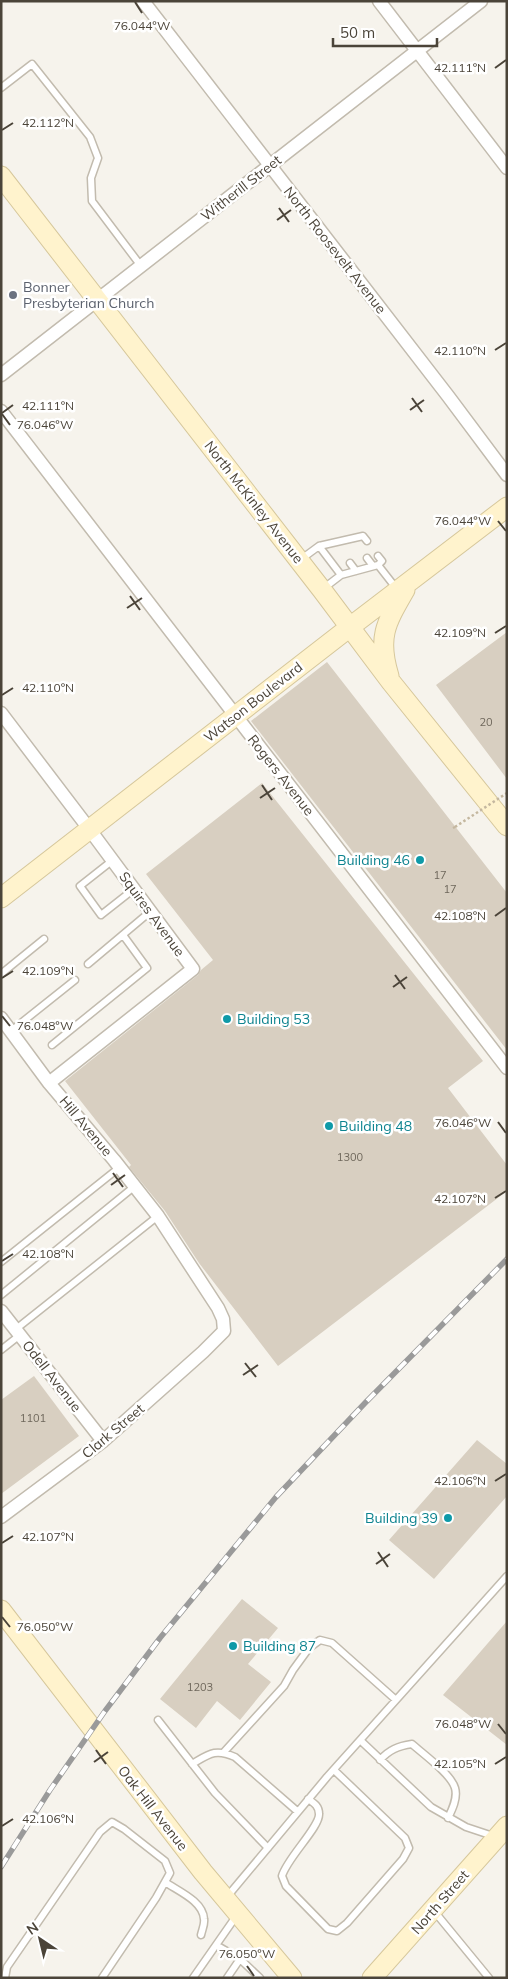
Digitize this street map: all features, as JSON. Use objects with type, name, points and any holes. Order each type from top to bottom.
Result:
[{"type":"street","name":"North Roosevelt Avenue","points":[[143,1],[507,475]]},
{"type":"street","points":[[379,1],[507,168]]},
{"type":"street","name":"Witherill Street","points":[[1,375],[481,1]]},
{"type":"street","name":"North McKinley Avenue","points":[[1,176],[322,590],[391,682],[507,826]]},
{"type":"street","name":"Rogers Avenue","points":[[1,411],[507,1068]]},
{"type":"street","name":"Watson Boulevard","points":[[1,898],[507,507]]},
{"type":"street","points":[[391,682],[386,667],[383,640],[386,623],[403,587]]},
{"type":"street","name":"Squires Avenue","points":[[1,713],[193,969],[49,1082]]},
{"type":"street","name":"Hill Avenue","points":[[1,1018],[49,1082],[158,1216],[224,1319],[224,1331],[219,1337]]},
{"type":"street","name":"Odell Avenue","points":[[1,1311],[103,1441]]},
{"type":"street","name":"Clark Street","points":[[1,1517],[103,1441],[219,1337]]},
{"type":"street","name":"Oak Hill Avenue","points":[[1,1610],[225,1898],[292,1978]]},
{"type":"street","name":"North Street","points":[[372,1978],[433,1910],[436,1904],[504,1837]]},
{"type":"lane","points":[[1,88],[32,64],[74,115],[90,137],[98,158],[91,178],[92,201],[141,266]]},
{"type":"lane","points":[[299,561],[319,546],[337,545],[354,541],[363,536],[367,541]]},
{"type":"lane","points":[[319,546],[341,575]]},
{"type":"lane","points":[[322,590],[341,575],[375,566],[382,560],[378,556]]},
{"type":"lane","points":[[367,558],[403,587]]},
{"type":"lane","points":[[350,563],[356,571]]},
{"type":"lane","points":[[112,860],[80,886],[101,914],[134,889]]},
{"type":"lane","points":[[88,964],[151,911]]},
{"type":"lane","points":[[52,1045],[147,968],[123,935]]},
{"type":"lane","points":[[1,974],[44,939]]},
{"type":"lane","points":[[11,1031],[75,980]]},
{"type":"lane","points":[[1,1262],[120,1167]]},
{"type":"lane","points":[[1,1295],[134,1186]]},
{"type":"lane","points":[[1,1350],[18,1332],[158,1216]]},
{"type":"lane","points":[[225,1898],[297,1811],[507,1576]]},
{"type":"lane","points":[[224,1752],[284,1686],[292,1670],[309,1648],[320,1640],[332,1643],[396,1700]]},
{"type":"lane","points":[[158,1720],[215,1793],[268,1848]]},
{"type":"lane","points":[[360,1740],[431,1807],[466,1827],[504,1837]]},
{"type":"lane","points":[[380,1760],[388,1752],[401,1745],[412,1744],[448,1776],[455,1788],[454,1803],[448,1818]]},
{"type":"lane","points":[[192,1764],[211,1753],[224,1752],[235,1757],[297,1811]]},
{"type":"lane","points":[[308,1799],[318,1806],[320,1815],[316,1824],[284,1866],[282,1876],[286,1886],[328,1929],[337,1931],[347,1923],[403,1859],[409,1848],[405,1838],[334,1770]]},
{"type":"lane","points":[[5,1978],[7,1967],[100,1832],[112,1822],[165,1861],[170,1873],[102,1978]]},
{"type":"lane","points":[[165,1882],[196,1902],[202,1909],[205,1920],[201,1935]]},
{"type":"lane","points":[[433,1910],[489,1978]]},
{"type":"lane","points":[[193,1978],[238,1913]]},
{"type":"lane","points":[[216,1945],[240,1959],[260,1978]]},
{"type":"lane","points":[[227,1978],[240,1959]]},
{"type":"path","points":[[453,828],[507,794]]},
{"type":"building","points":[[507,632],[507,779],[436,685]]},
{"type":"building","name":"Building 46","points":[[327,662],[507,893],[507,1050],[251,721]]},
{"type":"building","name":"Building 48","points":[[262,783],[483,1061],[448,1088],[507,1165],[507,1191],[278,1366],[199,1263],[165,1211],[129,1167],[131,1165],[65,1081],[198,975],[213,960],[146,874]]},
{"type":"building","points":[[34,1376],[79,1436],[1,1494],[1,1400]]},
{"type":"building","name":"Building 39","points":[[477,1440],[507,1464],[507,1496],[434,1579],[389,1540]]},
{"type":"building","name":"Building 87","points":[[242,1599],[278,1628],[248,1664],[271,1682],[240,1720],[217,1701],[196,1728],[160,1699]]},
{"type":"building","points":[[507,1621],[507,1745],[443,1695]]},
{"type":"railway","points":[[1,1867],[50,1790],[105,1711],[160,1638],[276,1497],[365,1403],[507,1259]]},
{"type":"place","name":"Bonner Presbyterian Church","points":[[13,295]]},
{"type":"place","name":"Building 46","points":[[420,860]]},
{"type":"place","name":"Building 53","points":[[227,1019]]},
{"type":"place","name":"Building 48","points":[[329,1126]]},
{"type":"place","name":"Building 39","points":[[448,1518]]},
{"type":"place","name":"Building 87","points":[[233,1646]]}]
